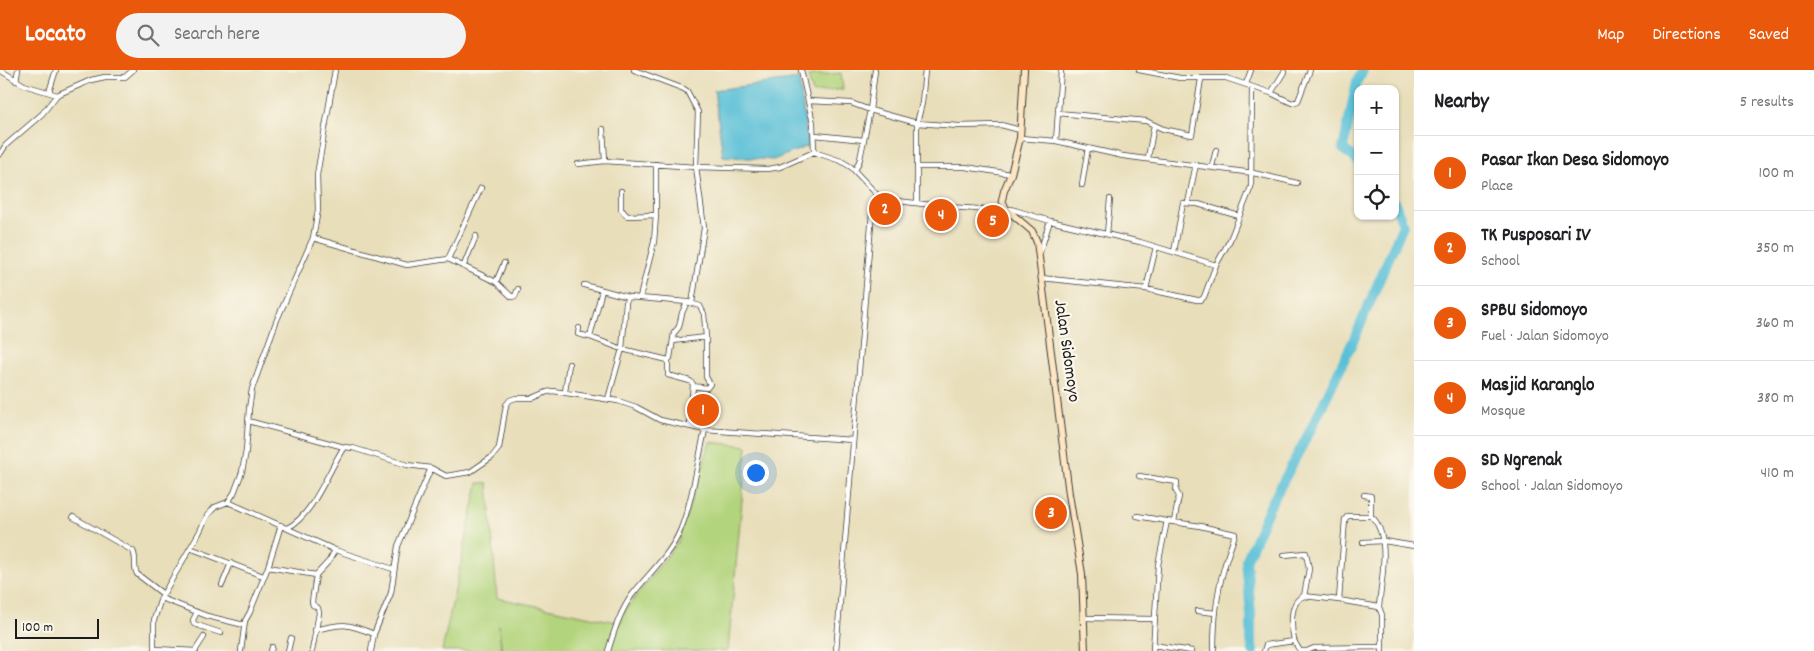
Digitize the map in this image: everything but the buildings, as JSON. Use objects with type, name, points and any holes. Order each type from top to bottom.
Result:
[{"type":"main road","points":[[1006,209],[1002,197],[1011,174],[1020,134],[1024,70]]},
{"type":"main road","name":"Jalan Sidomoyo","points":[[1006,209],[1032,231],[1037,242],[1069,494],[1082,574],[1086,651]]},
{"type":"street","points":[[0,70],[24,85],[57,95]]},
{"type":"street","points":[[16,80],[18,70]]},
{"type":"street","points":[[49,92],[56,70]]},
{"type":"street","points":[[0,154],[6,144],[42,114],[57,95],[91,80],[105,77],[125,77],[133,70]]},
{"type":"street","points":[[204,637],[196,651],[154,650],[154,620],[162,596],[210,512],[215,507],[228,502],[234,493],[242,472],[246,452],[252,389],[288,293],[313,238],[318,210],[317,175],[335,70]]},
{"type":"street","points":[[634,70],[687,91],[698,112],[696,167],[704,228],[689,303],[682,313],[679,327],[674,333],[668,360],[668,375],[690,381],[693,386],[690,427]]},
{"type":"street","points":[[801,70],[815,135],[814,152]]},
{"type":"street","points":[[855,171],[860,159],[870,110],[874,70]]},
{"type":"street","points":[[916,202],[917,123],[922,103],[925,70]]},
{"type":"street","points":[[1056,141],[1061,70]]},
{"type":"street","points":[[1139,70],[1165,76],[1201,79],[1226,78],[1272,93],[1292,103],[1296,103],[1299,98],[1310,70]]},
{"type":"street","points":[[1246,84],[1251,70]]},
{"type":"street","points":[[1272,93],[1284,72]]},
{"type":"street","points":[[1058,113],[1146,121],[1163,129],[1192,135],[1201,79]]},
{"type":"street","points":[[1041,278],[1146,289],[1201,300],[1204,297],[1216,265],[1230,240],[1251,186],[1253,173],[1252,87]]},
{"type":"street","points":[[809,102],[852,103],[917,123],[959,126],[1001,125],[1020,134],[1123,156],[1212,166],[1297,183]]},
{"type":"street","points":[[1148,158],[1154,125]]},
{"type":"street","points":[[604,129],[605,161]]},
{"type":"street","points":[[815,135],[864,140]]},
{"type":"street","points":[[0,142],[6,144]]},
{"type":"street","points":[[1082,185],[1088,148]]},
{"type":"street","points":[[1212,166],[1216,150]]},
{"type":"street","points":[[578,164],[605,161],[696,167],[774,168],[814,152],[841,161],[855,171],[884,202]]},
{"type":"street","points":[[640,297],[652,250],[656,215],[656,164]]},
{"type":"street","points":[[1188,203],[1196,164]]},
{"type":"street","points":[[917,166],[965,167],[1011,174]]},
{"type":"street","points":[[448,259],[481,188]]},
{"type":"street","points":[[620,190],[621,209],[627,216],[656,215]]},
{"type":"street","points":[[1107,234],[1110,199]]},
{"type":"street","points":[[836,651],[874,206],[879,202],[916,202],[949,207],[1006,209],[1156,247],[1216,265]]},
{"type":"street","points":[[1174,252],[1183,203],[1198,204],[1240,216]]},
{"type":"street","points":[[1039,254],[1050,221]]},
{"type":"street","points":[[464,265],[476,236]]},
{"type":"street","points":[[313,238],[407,265],[448,259],[464,265],[496,282],[512,297],[515,296],[518,289]]},
{"type":"street","points":[[1146,289],[1156,247]]},
{"type":"street","points":[[496,282],[504,263]]},
{"type":"street","points":[[584,285],[628,297],[689,303],[700,306],[702,308],[706,337],[706,377],[710,385],[707,388],[693,386]]},
{"type":"street","points":[[590,337],[602,290]]},
{"type":"street","points":[[608,399],[622,349],[628,297]]},
{"type":"street","points":[[578,328],[578,334],[622,349],[668,360]]},
{"type":"street","points":[[673,341],[706,337]]},
{"type":"street","points":[[564,392],[569,364]]},
{"type":"street","points":[[248,421],[354,448],[407,465],[432,468],[446,476],[476,469],[496,454],[499,448],[506,405],[510,400],[533,398],[550,391],[608,399],[636,407],[660,420],[705,430],[853,440]]},
{"type":"street","points":[[608,651],[617,622],[625,606],[670,548],[680,532],[688,507],[705,430]]},
{"type":"street","points":[[286,528],[297,522],[306,511],[344,447]]},
{"type":"street","points":[[371,651],[374,634],[391,592],[398,546],[432,468]]},
{"type":"street","points":[[1139,476],[1176,482],[1176,491],[1179,496],[1174,522]]},
{"type":"street","points":[[1364,495],[1371,496],[1371,516]]},
{"type":"street","points":[[228,502],[335,550],[393,570]]},
{"type":"street","points":[[1339,600],[1345,517],[1351,515],[1371,516],[1376,521],[1384,541],[1379,607],[1382,615],[1382,649],[1314,648],[1308,651],[1300,651],[1294,642],[1292,621],[1294,604],[1298,598],[1304,596],[1379,607]]},
{"type":"street","points":[[1137,516],[1235,534],[1223,568],[1214,624],[1214,651]]},
{"type":"street","points":[[73,517],[133,551],[135,554],[135,571],[162,596],[197,612],[244,625]]},
{"type":"street","points":[[1153,651],[1158,565],[1167,521]]},
{"type":"street","points":[[241,651],[244,625],[268,567],[281,525]]},
{"type":"street","points":[[1363,542],[1384,541],[1414,546]]},
{"type":"street","points":[[190,548],[264,576]]},
{"type":"street","points":[[312,651],[319,610],[312,602],[316,575],[329,561],[335,550]]},
{"type":"street","points":[[1284,555],[1306,553],[1309,569],[1304,596]]},
{"type":"street","points":[[222,584],[231,563]]},
{"type":"street","points":[[268,567],[316,575]]},
{"type":"street","points":[[1197,611],[1216,613]]},
{"type":"street","points":[[197,612],[192,620],[194,624],[221,633]]},
{"type":"street","points":[[1085,618],[1155,620]]},
{"type":"street","points":[[315,630],[341,624],[355,626],[374,634]]},
{"type":"street","points":[[288,651],[291,638]]},
{"type":"street","points":[[1264,651],[1266,645],[1294,642]]},
{"type":"street","points":[[1153,645],[1192,651]]},
{"type":"shaded area","points":[[892,204],[891,215],[877,214],[878,205]]},
{"type":"shaded area","points":[[990,212],[999,213],[997,229],[988,228]]},
{"type":"green space","points":[[841,73],[843,89],[813,93],[808,76]]},
{"type":"green space","points":[[710,442],[747,446],[728,651],[502,651],[499,625],[501,651],[442,651],[478,483],[488,483],[497,598],[621,623],[626,609],[678,542]]},
{"type":"water","points":[[799,79],[808,146],[773,160],[723,156],[714,90]]},
{"type":"waterway","points":[[1354,158],[1343,149],[1357,81],[1363,70]]},
{"type":"waterway","points":[[1253,651],[1246,561],[1269,508],[1310,431],[1355,337],[1403,225],[1399,214]]},
{"type":"place","name":"TK Pusposari IV","points":[[885,209]]},
{"type":"place","name":"Masjid Karanglo","points":[[941,215]]},
{"type":"place","name":"SD Ngrenak","points":[[993,221]]},
{"type":"place","name":"Pasar Ikan Desa Sidomoyo","points":[[703,410]]},
{"type":"place","name":"SPBU Sidomoyo","points":[[1051,513]]}]
